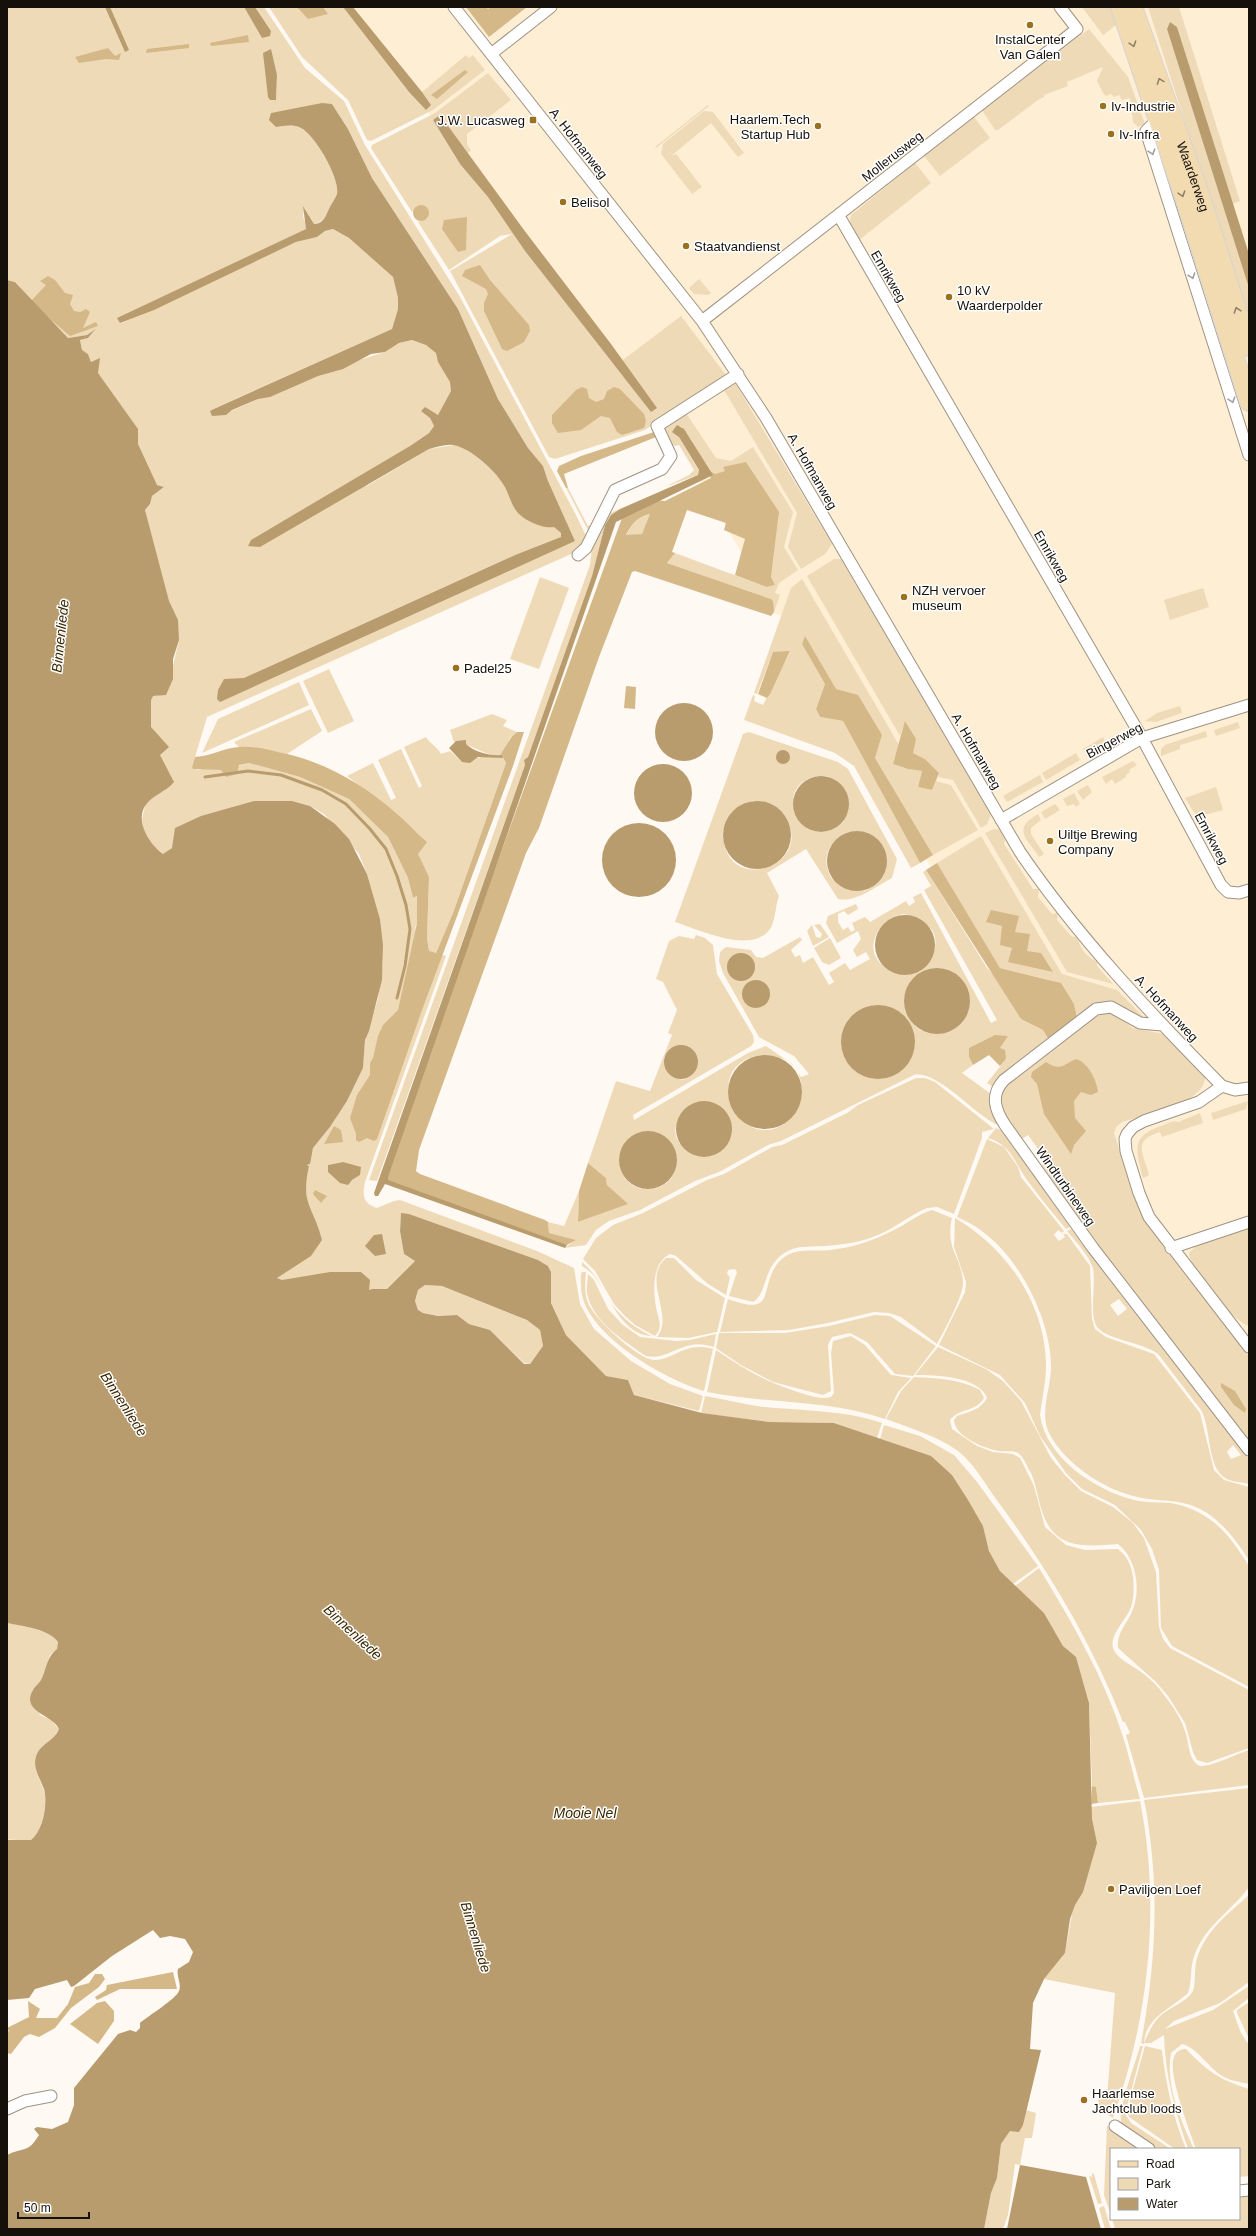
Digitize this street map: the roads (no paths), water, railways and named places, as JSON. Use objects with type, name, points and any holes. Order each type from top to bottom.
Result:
[{"type":"main road","name":"Waarderweg","points":[[1120,7],[1158,119],[1249,402]]},
{"type":"main road","name":"Waarderweg","points":[[1133,7],[1202,197],[1249,347]]},
{"type":"street","name":"A. Hofmanweg","points":[[454,7],[702,322],[738,374],[778,438],[1001,820],[1028,863],[1060,907],[1162,1025],[1222,1086]]},
{"type":"street","points":[[491,54],[551,7]]},
{"type":"street","name":"Mollerusweg","points":[[702,322],[1077,29],[1060,7]]},
{"type":"street","points":[[1158,119],[1146,131],[1249,455]]},
{"type":"street","name":"Emrikweg","points":[[839,216],[1142,738],[1221,885],[1228,892],[1239,893],[1249,890]]},
{"type":"street","points":[[578,555],[586,548],[615,490],[662,469],[671,456],[657,426],[738,374]]},
{"type":"street","name":"Bingerweg","points":[[1001,820],[1142,738],[1249,705]]},
{"type":"street","name":"Windturbineweg","points":[[1162,1025],[1140,1023],[1111,1007],[1096,1009],[1004,1080],[997,1090],[996,1107],[1005,1125],[1093,1248],[1249,1450]]},
{"type":"street","points":[[1247,1343],[1171,1248],[1149,1217],[1142,1203],[1126,1151],[1124,1139],[1133,1127],[1144,1121],[1206,1098],[1222,1086],[1234,1090],[1249,1088]]},
{"type":"street","points":[[1171,1248],[1249,1222]]},
{"type":"street","points":[[7,2109],[25,2101],[51,2096]]},
{"type":"street","points":[[1115,2126],[1148,2148]]},
{"type":"water","points":[[105,7],[110,7],[129,50],[125,52]]},
{"type":"water","points":[[244,7],[255,7],[271,31],[270,36],[262,38]]},
{"type":"water","points":[[343,7],[353,7],[422,92],[431,105],[426,110],[409,92]]},
{"type":"water","points":[[1170,22],[1177,27],[1249,254],[1249,288],[1167,29]]},
{"type":"water","points":[[271,49],[277,75],[276,100],[270,100],[268,97],[263,53]]},
{"type":"water","points":[[322,103],[332,104],[348,129],[372,178],[458,309],[498,399],[528,448],[543,466],[548,481],[575,541],[220,702],[217,699],[218,690],[224,679],[244,678],[515,555],[561,537],[561,533],[554,527],[544,527],[522,517],[515,509],[505,487],[499,478],[488,466],[466,450],[450,445],[429,449],[260,547],[248,546],[251,540],[410,446],[429,433],[434,426],[430,418],[421,411],[425,407],[438,415],[451,391],[450,382],[438,362],[436,353],[426,345],[412,340],[399,343],[385,352],[371,354],[343,369],[318,376],[270,397],[258,399],[232,410],[226,415],[212,416],[210,411],[218,407],[392,329],[398,309],[398,298],[393,277],[349,238],[333,229],[325,231],[317,237],[296,242],[154,310],[120,323],[117,318],[306,229],[303,206],[314,224],[323,220],[337,194],[335,178],[331,168],[307,132],[301,128],[292,126],[276,127],[269,120],[271,113]]},
{"type":"water","points":[[440,115],[657,408],[651,412],[525,251],[488,197],[460,164],[433,120]]},
{"type":"water","name":"Mooie Nel","points":[[7,280],[15,282],[68,338],[87,335],[96,329],[88,338],[80,340],[82,350],[88,354],[91,362],[100,358],[98,373],[138,429],[138,444],[157,485],[164,487],[152,496],[150,504],[145,510],[169,601],[178,620],[179,640],[173,659],[173,679],[166,695],[153,696],[151,700],[151,727],[169,747],[160,755],[174,782],[151,799],[145,806],[142,812],[142,819],[145,833],[153,845],[163,854],[172,848],[175,828],[201,816],[254,801],[292,801],[310,806],[335,824],[349,839],[367,874],[380,919],[383,945],[382,980],[369,1031],[365,1040],[363,1068],[347,1101],[330,1127],[313,1148],[310,1164],[307,1165],[309,1166],[306,1189],[307,1198],[322,1240],[311,1256],[277,1278],[282,1280],[330,1272],[361,1272],[370,1280],[369,1290],[387,1289],[415,1261],[404,1254],[400,1231],[401,1213],[409,1214],[538,1260],[548,1266],[551,1272],[551,1303],[566,1335],[606,1376],[628,1380],[634,1395],[702,1413],[770,1422],[834,1423],[931,1456],[952,1475],[968,1500],[983,1526],[989,1551],[1000,1571],[1044,1613],[1063,1646],[1076,1657],[1089,1703],[1092,1819],[1097,1843],[1083,1892],[1075,1905],[1070,1919],[1065,1953],[1044,1979],[1033,2003],[1030,2049],[1041,2050],[1023,2125],[1019,2132],[1010,2131],[1001,2144],[997,2178],[991,2193],[984,2229],[7,2229],[7,2155],[26,2149],[32,2145],[39,2135],[34,2129],[37,2127],[52,2129],[68,2122],[74,2105],[74,2088],[118,2034],[130,2030],[136,2032],[140,2028],[140,2023],[177,1994],[180,1988],[178,1969],[189,1962],[193,1952],[185,1939],[170,1936],[160,1938],[153,1930],[112,1956],[74,1986],[71,1987],[67,1980],[35,1989],[29,1998],[7,2000],[7,1840],[31,1840],[39,1830],[44,1817],[45,1795],[35,1766],[36,1756],[38,1751],[57,1734],[59,1729],[56,1724],[34,1708],[30,1697],[42,1678],[49,1659],[57,1649],[58,1642],[42,1631],[7,1623]],"holes":[[[425,1285],[442,1286],[527,1320],[540,1330],[543,1346],[530,1364],[524,1364],[490,1330],[469,1324],[457,1315],[438,1316],[423,1313],[418,1310],[415,1301],[418,1290]]]},
{"type":"water","points":[[677,425],[684,429],[713,475],[616,522],[388,1177],[388,1180],[567,1245],[565,1248],[385,1184],[378,1196],[375,1196],[374,1193],[525,765],[524,760],[528,757],[592,576],[605,525],[611,515],[620,509],[698,475],[699,470],[679,437],[672,432]]},
{"type":"water","points":[[684,703],[695,705],[708,716],[711,721],[713,732],[711,743],[700,756],[695,759],[684,761],[673,759],[660,748],[657,743],[655,732],[657,721],[668,708],[673,705]]},
{"type":"water","points":[[466,740],[466,744],[473,749],[487,754],[502,755],[503,758],[478,757],[470,763],[462,762],[449,748],[456,741]]},
{"type":"water","points":[[780,750],[786,750],[790,754],[790,760],[786,764],[780,764],[776,760],[776,754]]},
{"type":"water","points":[[663,764],[674,766],[687,777],[690,782],[692,793],[690,804],[679,817],[674,820],[663,822],[652,820],[639,809],[636,804],[634,793],[636,782],[647,769],[652,766]]},
{"type":"water","points":[[815,776],[827,776],[837,780],[845,788],[849,798],[849,810],[845,820],[837,828],[827,832],[815,832],[805,828],[797,820],[793,810],[793,798],[797,788],[805,780]]},
{"type":"water","points":[[750,801],[764,801],[776,806],[786,816],[791,828],[791,842],[786,854],[776,864],[764,869],[750,869],[738,864],[728,854],[723,842],[723,828],[728,816],[738,806]]},
{"type":"water","points":[[639,823],[660,829],[670,839],[676,860],[670,881],[660,891],[639,897],[618,891],[608,881],[602,860],[608,839],[618,829]]},
{"type":"water","points":[[851,831],[863,831],[874,836],[882,844],[887,855],[885,873],[874,886],[863,891],[851,891],[840,886],[832,878],[827,867],[827,855],[832,844],[840,836]]},
{"type":"water","points":[[899,915],[911,915],[922,920],[930,928],[935,939],[933,957],[922,970],[911,975],[899,975],[888,970],[880,962],[875,951],[875,939],[880,928],[888,920]]},
{"type":"water","points":[[741,953],[751,957],[755,967],[751,977],[741,981],[731,977],[727,967],[731,957]]},
{"type":"water","points":[[937,968],[950,971],[960,978],[967,988],[970,1001],[967,1014],[960,1024],[950,1031],[937,1034],[924,1031],[914,1024],[907,1014],[904,1001],[907,988],[914,978],[924,971]]},
{"type":"water","points":[[756,980],[766,984],[770,994],[766,1004],[756,1008],[746,1004],[742,994],[746,984]]},
{"type":"water","points":[[878,1005],[892,1008],[904,1016],[912,1028],[915,1042],[912,1056],[904,1068],[892,1076],[878,1079],[864,1076],[852,1068],[844,1056],[841,1042],[844,1028],[852,1016],[864,1008]]},
{"type":"water","points":[[678,1045],[684,1045],[688,1046],[695,1052],[698,1062],[697,1069],[691,1076],[684,1079],[678,1079],[674,1078],[667,1072],[664,1065],[664,1059],[665,1055],[671,1048]]},
{"type":"water","points":[[758,1055],[772,1055],[786,1061],[796,1071],[802,1085],[802,1099],[796,1113],[786,1123],[772,1129],[758,1129],[744,1123],[734,1113],[728,1099],[728,1085],[734,1071],[744,1061]]},
{"type":"water","points":[[704,1101],[715,1103],[724,1109],[730,1118],[732,1129],[730,1140],[724,1149],[715,1155],[704,1157],[693,1155],[684,1149],[678,1140],[676,1129],[678,1118],[684,1109],[693,1103]]},
{"type":"water","points":[[648,1131],[659,1133],[672,1144],[675,1149],[677,1160],[675,1171],[664,1184],[659,1187],[648,1189],[637,1187],[624,1176],[621,1171],[619,1160],[621,1149],[632,1136],[637,1133]]},
{"type":"water","points":[[343,1162],[361,1167],[360,1175],[352,1180],[348,1185],[340,1183],[328,1172],[328,1165]]},
{"type":"water","points":[[382,1234],[386,1254],[375,1256],[365,1246],[374,1235]]},
{"type":"water","points":[[1020,2165],[1086,2177],[1101,2229],[1007,2229]]},
{"type":"waterway","points":[[205,777],[248,771],[281,775],[322,790],[346,804],[370,829],[386,849],[397,876],[406,905],[410,929],[405,966],[397,998]]},
{"type":"place","name":"InstalCenter Van Galen","points":[[1030,25]]},
{"type":"place","name":"Iv-Industrie","points":[[1103,106]]},
{"type":"place","name":"J.W. Lucasweg","points":[[533,120]]},
{"type":"place","name":"Haarlem.Tech Startup Hub","points":[[818,126]]},
{"type":"place","name":"Iv-Infra","points":[[1111,134]]},
{"type":"place","name":"Belisol","points":[[563,202]]},
{"type":"place","name":"Staatvandienst","points":[[686,246]]},
{"type":"place","name":"10 kV Waarderpolder","points":[[949,297]]},
{"type":"place","name":"NZH vervoer museum","points":[[904,597]]},
{"type":"place","name":"Padel25","points":[[456,668]]},
{"type":"place","name":"Uiltje Brewing Company","points":[[1050,841]]},
{"type":"place","name":"Paviljoen Loef","points":[[1111,1889]]},
{"type":"place","name":"Haarlemse Jachtclub loods","points":[[1084,2100]]},
{"type":"water label","name":"Binnenliede","points":[[60,636]]},
{"type":"water label","name":"Binnenliede","points":[[124,1404]]},
{"type":"water label","name":"Binnenliede","points":[[353,1632]]},
{"type":"water label","name":"Binnenliede","points":[[476,1937]]}]
